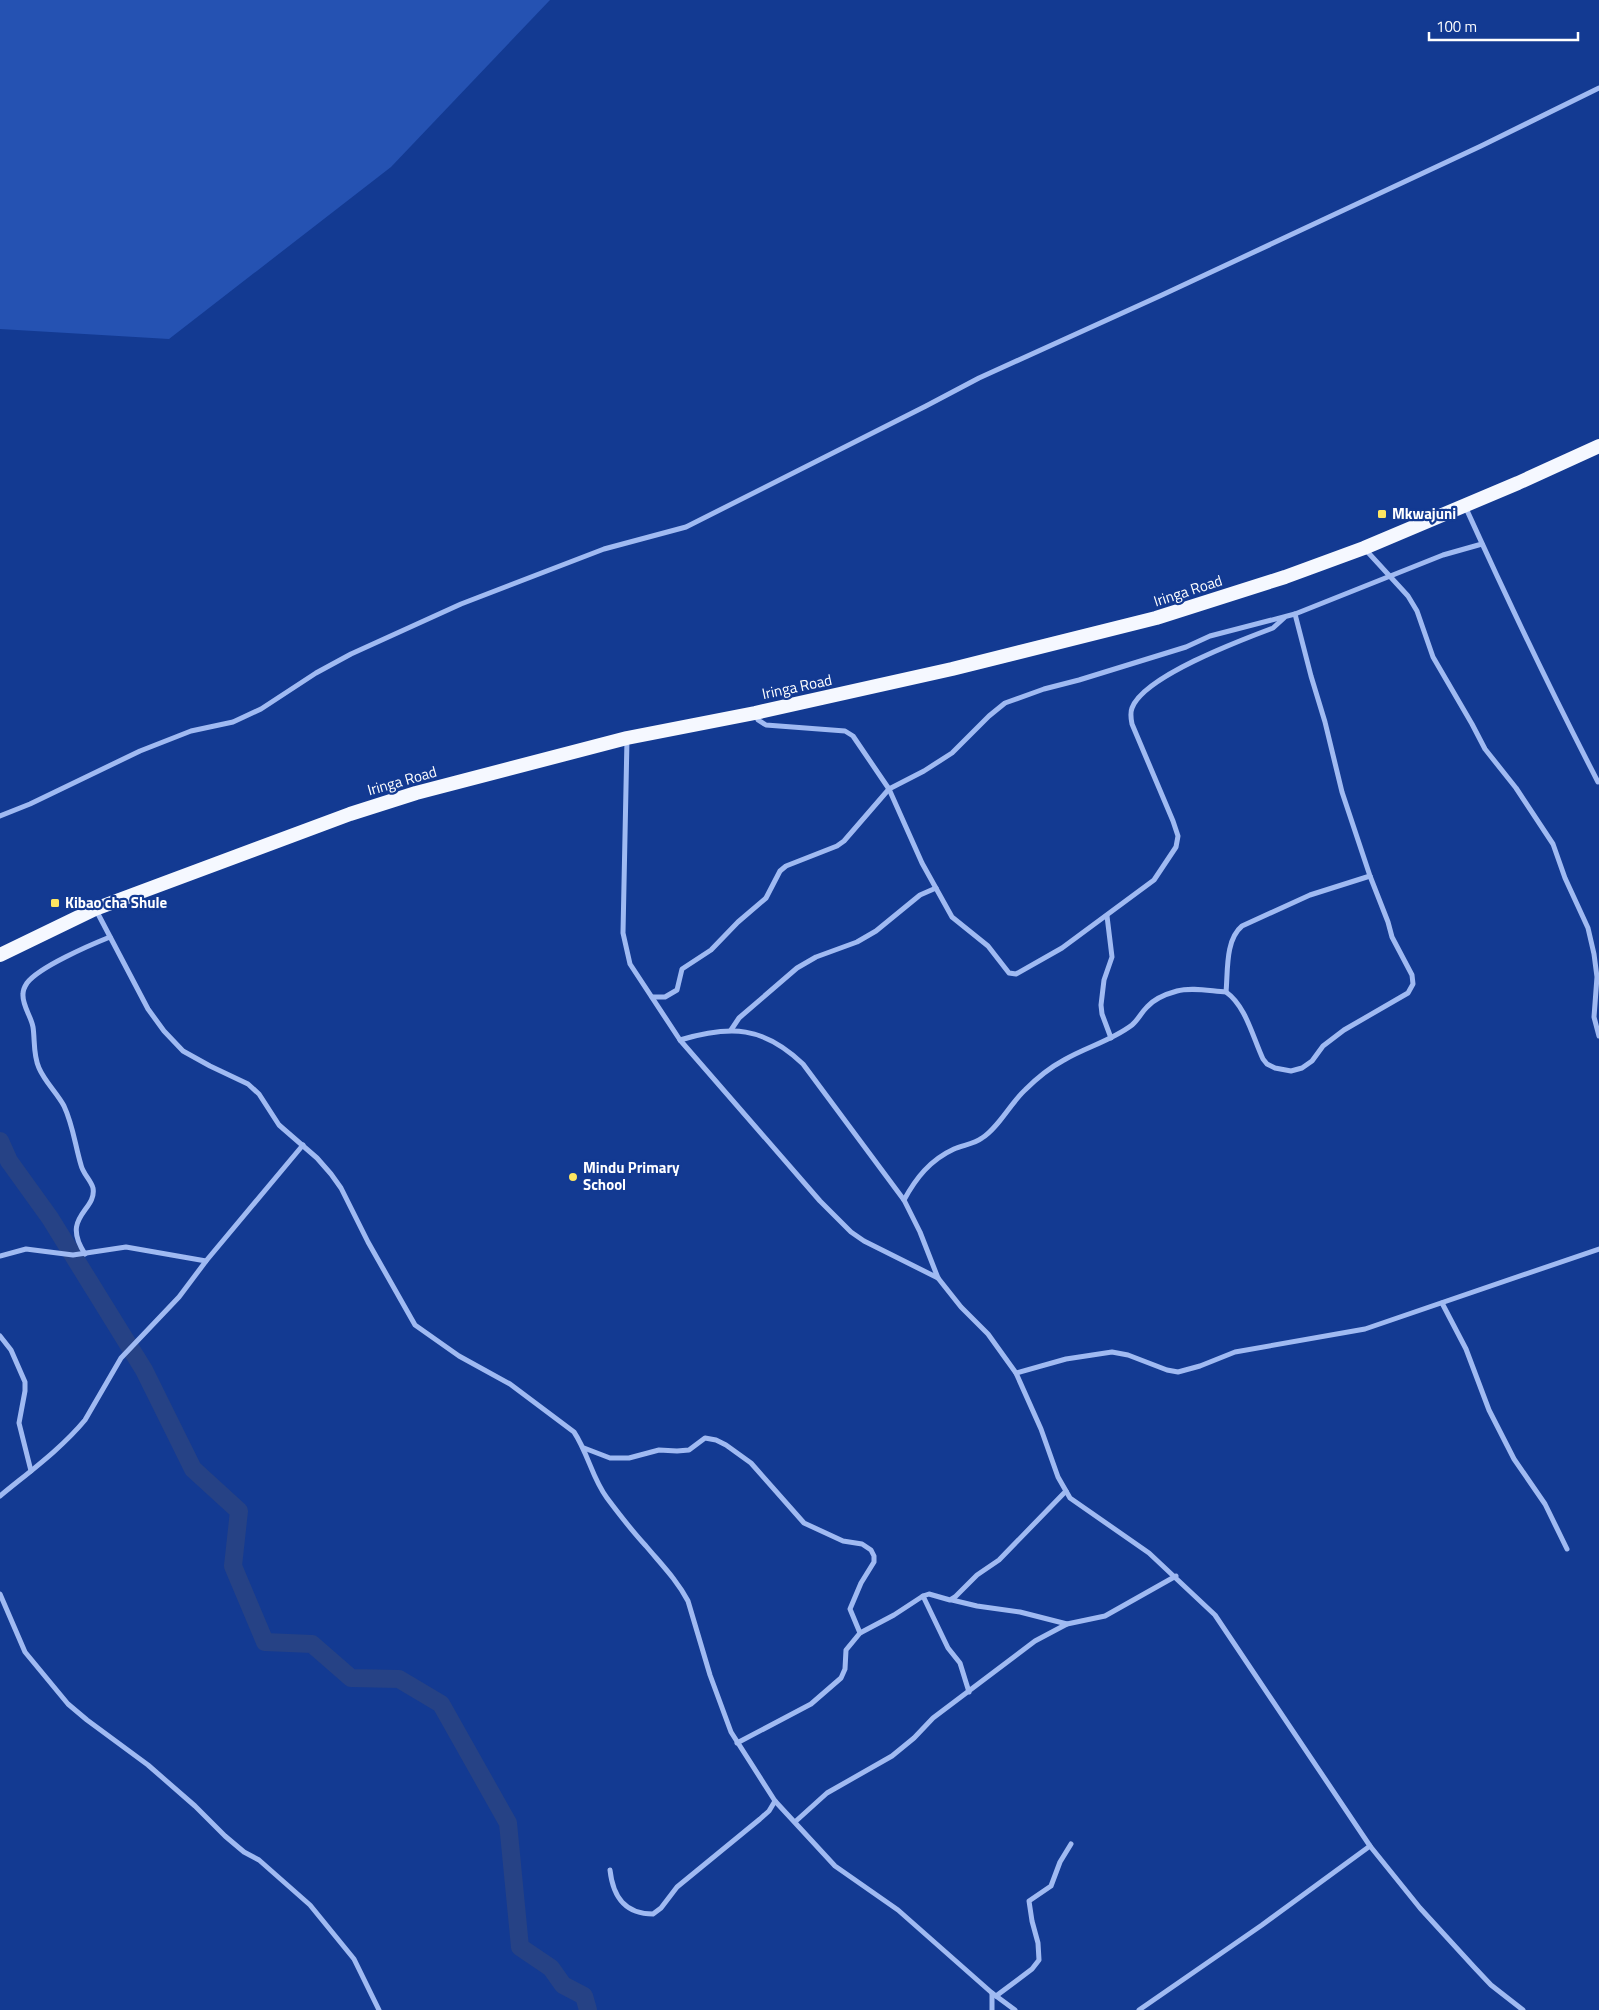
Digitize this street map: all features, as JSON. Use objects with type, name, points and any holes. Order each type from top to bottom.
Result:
[{"type":"highway","name":"Iringa Road","points":[[0,955],[95,909],[350,814],[416,793],[627,738],[755,713],[952,669],[1156,618],[1285,577],[1364,548],[1465,506],[1599,446]]},
{"type":"street","points":[[0,816],[190,731],[240,718],[261,709],[316,673],[351,654],[462,604],[604,549],[686,527],[979,378],[1481,146],[1599,88]]},
{"type":"street","points":[[1465,506],[1561,710],[1598,782]]},
{"type":"street","points":[[652,997],[665,997],[677,990],[682,969],[711,950],[738,922],[766,898],[780,871],[792,863],[837,846],[844,841],[889,789],[924,771],[952,753],[996,709],[1044,688],[1079,680],[1186,647],[1210,636],[1295,614],[1443,556],[1482,544]]},
{"type":"street","points":[[1364,548],[1389,577],[1397,582],[1417,611],[1432,657],[1485,749],[1516,788],[1553,844],[1565,878],[1588,928],[1594,954],[1596,977],[1594,1017],[1599,1036]]},
{"type":"street","points":[[904,1200],[919,1177],[932,1162],[953,1150],[981,1139],[996,1125],[1017,1098],[1043,1076],[1064,1060],[1111,1038],[1135,1022],[1147,1007],[1165,996],[1178,991],[1226,992],[1237,1003],[1244,1015],[1267,1064],[1275,1068],[1291,1071],[1307,1065],[1323,1046],[1344,1030],[1408,993],[1413,984],[1412,975],[1392,937],[1342,792],[1295,614]]},
{"type":"street","points":[[755,713],[758,720],[766,725],[849,732],[889,789],[922,863],[952,917],[988,946],[1008,973],[1012,974],[1062,948],[1106,916],[1154,880],[1172,856],[1178,836],[1174,821],[1132,724],[1132,707],[1148,689],[1169,673],[1273,628],[1284,617]]},
{"type":"street","points":[[627,738],[623,933],[630,964],[680,1040],[788,1166],[851,1232],[864,1242],[938,1278]]},
{"type":"street","points":[[1226,992],[1230,946],[1237,930],[1310,895],[1370,876]]},
{"type":"street","points":[[731,1030],[739,1018],[797,968],[816,957],[857,942],[876,931],[920,895],[936,888]]},
{"type":"street","points":[[95,909],[148,1009],[170,1038],[183,1051],[248,1084],[259,1094],[279,1125],[317,1158],[341,1188],[368,1242],[416,1325],[459,1356],[510,1384],[574,1432],[584,1448],[593,1473],[605,1496],[645,1545],[666,1567],[684,1593],[692,1612],[710,1675],[737,1743],[776,1801],[835,1866],[898,1910],[1015,2010]]},
{"type":"street","points":[[1106,916],[1112,957],[1104,980],[1101,1005],[1102,1014],[1111,1038]]},
{"type":"street","points":[[85,1254],[77,1242],[75,1230],[84,1209],[91,1199],[93,1187],[82,1169],[75,1138],[64,1107],[39,1069],[35,1055],[32,1025],[23,994],[28,982],[35,975],[110,937]]},
{"type":"street","points":[[680,1040],[731,1030],[746,1031],[772,1040],[788,1050],[803,1064],[904,1200],[920,1232],[938,1278],[961,1307],[988,1334],[1016,1373],[1041,1429],[1058,1477],[1073,1501],[1142,1547],[1176,1576],[1215,1615],[1370,1846],[1420,1908],[1491,1986],[1523,2010]]},
{"type":"street","points":[[0,1496],[31,1471],[85,1420],[121,1358],[179,1297],[206,1261],[303,1145]]},
{"type":"street","points":[[0,1256],[26,1249],[67,1254],[85,1254],[116,1248],[135,1247],[206,1261]]},
{"type":"street","points":[[1016,1373],[1066,1359],[1112,1352],[1128,1354],[1167,1370],[1178,1372],[1248,1349],[1365,1329],[1599,1249]]},
{"type":"street","points":[[1442,1303],[1466,1349],[1489,1410],[1514,1459],[1545,1504],[1567,1549]]},
{"type":"street","points":[[0,1336],[11,1350],[25,1382],[26,1391],[18,1423],[31,1471]]},
{"type":"street","points":[[584,1448],[616,1459],[629,1458],[659,1450],[683,1451],[705,1438],[716,1440],[726,1445],[751,1463],[804,1523],[843,1541],[862,1544],[871,1550],[874,1562],[861,1583],[850,1609],[860,1633]]},
{"type":"street","points":[[952,1600],[976,1575],[1000,1560],[1066,1491]]},
{"type":"street","points":[[796,1821],[826,1793],[892,1756],[914,1738],[933,1718],[1035,1641],[1067,1624],[1106,1616],[1176,1576]]},
{"type":"street","points":[[0,1594],[25,1652],[68,1704],[148,1765],[195,1806],[225,1836],[244,1852],[259,1860],[310,1905],[354,1960],[380,2010]]},
{"type":"street","points":[[737,1743],[811,1704],[841,1678],[845,1669],[846,1650],[860,1633],[894,1615],[923,1596],[929,1594],[977,1606],[1020,1612],[1067,1624]]},
{"type":"street","points":[[923,1596],[948,1648],[960,1663],[969,1692]]},
{"type":"street","points":[[610,1870],[612,1884],[625,1906],[634,1912],[653,1914],[661,1908],[677,1886],[760,1819],[776,1801]]},
{"type":"street","points":[[992,2010],[994,1994],[1032,1969],[1040,1960],[1029,1901],[1051,1886],[1060,1862],[1071,1844]]},
{"type":"street","points":[[1139,2010],[1370,1846]]},
{"type":"shaded area","points":[[0,0],[550,0],[391,167],[169,339],[0,329]]},
{"type":"waterway","points":[[0,1141],[9,1161],[50,1218],[144,1370],[193,1469],[239,1511],[233,1566],[265,1642],[312,1644],[351,1678],[399,1679],[441,1704],[508,1823],[520,1947],[551,1968],[563,1985],[584,1996],[588,2010]]},
{"type":"place","name":"Mkwajuni","points":[[1382,514]]},
{"type":"place","name":"Kibao cha Shule","points":[[55,903]]},
{"type":"place","name":"Mindu Primary School","points":[[573,1177]]}]
